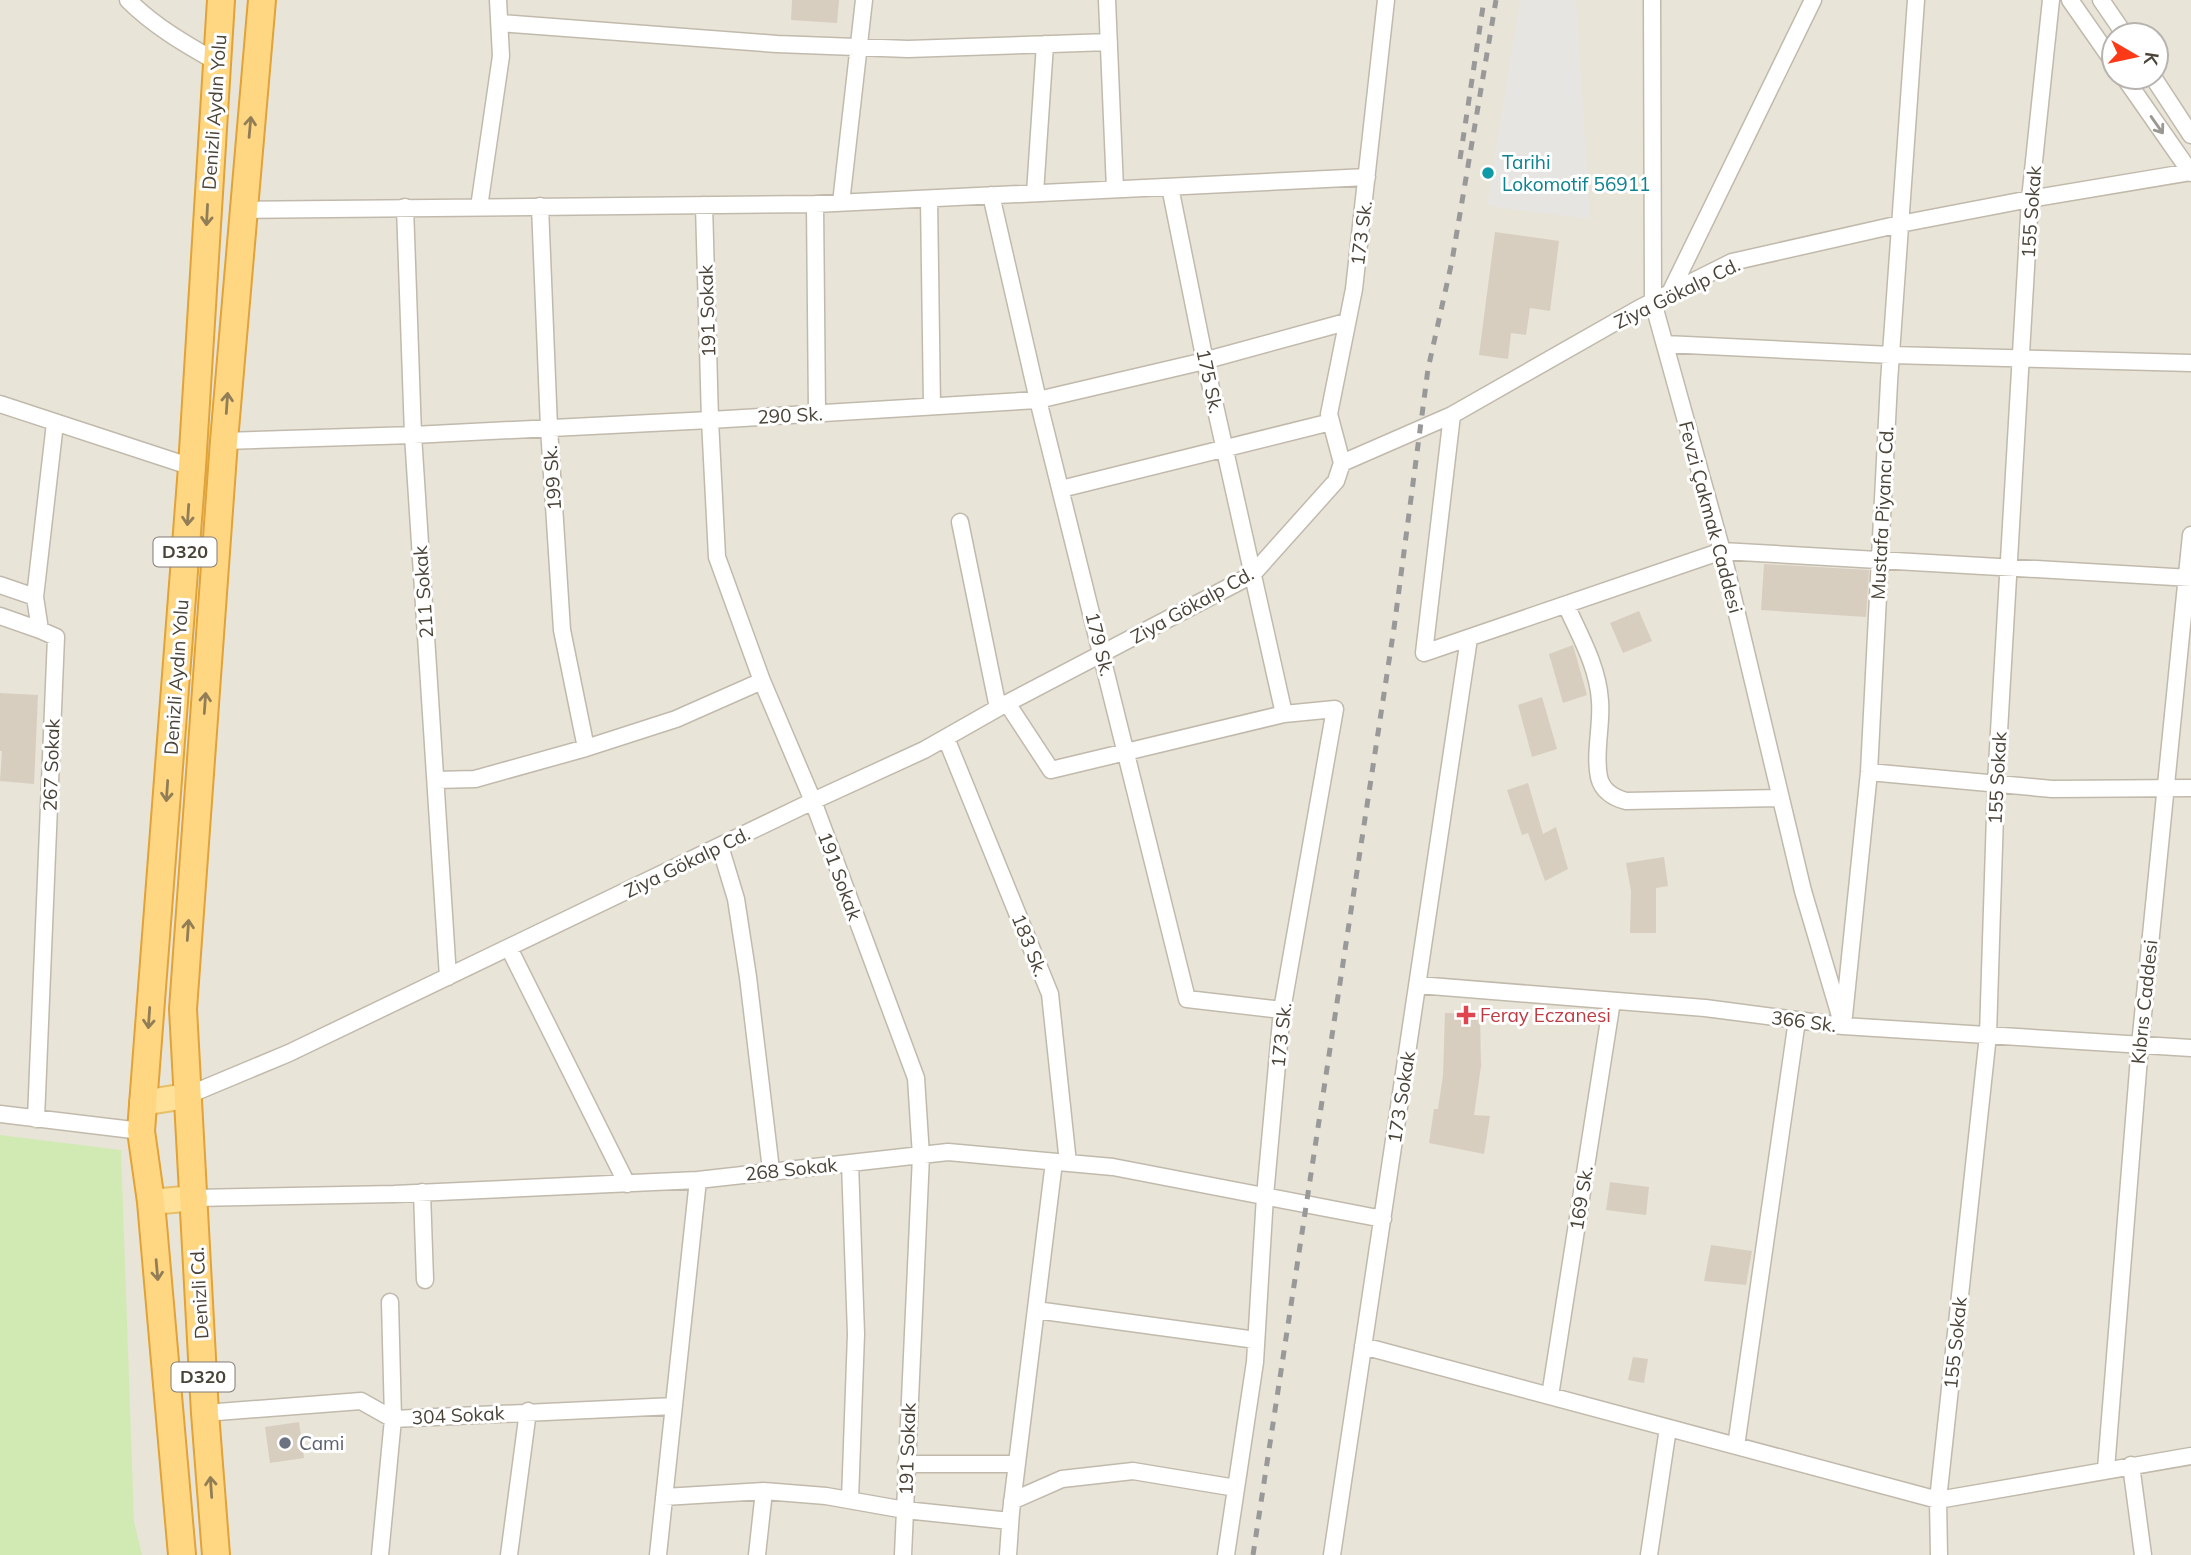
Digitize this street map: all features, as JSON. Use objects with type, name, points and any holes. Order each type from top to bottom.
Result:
[{"type":"highway","name":"Denizli Aydın Yolu","points":[[152,1202],[141,1131],[142,1103],[192,467],[221,0]]},
{"type":"highway","name":"Denizli Aydın Yolu","points":[[195,1198],[183,1009],[242,210],[262,0]]},
{"type":"highway","name":"Denizli Cd.","points":[[195,1198],[205,1413],[216,1555]]},
{"type":"highway","name":"D320","points":[[152,1202],[182,1555]]},
{"type":"main road","points":[[142,1103],[187,1096]]},
{"type":"main road","points":[[152,1202],[195,1198]]},
{"type":"street","points":[[128,0],[145,18],[217,62]]},
{"type":"street","points":[[479,206],[502,57],[498,0]]},
{"type":"street","points":[[841,203],[864,0]]},
{"type":"street","points":[[1107,0],[1115,189]]},
{"type":"street","name":"173 Sk.","points":[[1342,463],[1328,414],[1354,289],[1385,0]]},
{"type":"street","name":"Fevzi Çakmak Caddesi","points":[[1652,0],[1653,302],[1722,551],[1803,891],[1843,1026]]},
{"type":"street","points":[[1670,293],[1813,0]]},
{"type":"street","name":"Mustafa Piyancı Cd.","points":[[1843,1026],[1869,772],[1891,355],[1916,0]]},
{"type":"street","name":"155 Sokak","points":[[1939,1555],[1938,1500],[1988,1035],[1996,783],[2030,199],[2051,0]]},
{"type":"street","points":[[2070,0],[2100,43]]},
{"type":"street","points":[[2101,0],[2115,21]]},
{"type":"street","points":[[499,23],[777,44],[908,49],[1109,42]]},
{"type":"street","points":[[1035,193],[1045,44]]},
{"type":"street","points":[[2134,91],[2191,172]]},
{"type":"street","points":[[2161,91],[2191,135]]},
{"type":"street","name":"Ziya Gökalp Cd.","points":[[187,1096],[289,1053],[924,750],[1002,706],[1252,575],[1336,481],[1342,463],[1452,415],[1653,302],[1732,262],[1900,224],[2191,172]]},
{"type":"street","points":[[242,210],[815,204],[1367,177]]},
{"type":"street","name":"175 Sk.","points":[[1170,187],[1252,575]]},
{"type":"street","name":"179 Sk.","points":[[991,195],[1038,400],[1188,999],[1282,1010]]},
{"type":"street","points":[[929,199],[932,406]]},
{"type":"street","points":[[815,204],[817,413]]},
{"type":"street","name":"191 Sokak","points":[[704,205],[717,557],[762,681],[813,801],[916,1078],[921,1156],[902,1555]]},
{"type":"street","name":"199 Sk.","points":[[540,206],[549,428],[562,630],[586,748]]},
{"type":"street","name":"211 Sokak","points":[[405,207],[413,435],[448,977]]},
{"type":"street","name":"290 Sk.","points":[[224,441],[413,435],[1038,400],[1205,361],[1346,322]]},
{"type":"street","points":[[1665,344],[1891,355],[2191,363]]},
{"type":"street","points":[[0,404],[192,467]]},
{"type":"street","points":[[1452,415],[1424,653],[1722,551],[2189,578]]},
{"type":"street","points":[[1061,489],[1331,422]]},
{"type":"street","name":"267 Sokak","points":[[36,1119],[56,637],[40,630],[35,597],[55,423]]},
{"type":"street","points":[[960,522],[1002,706],[1051,770],[1284,714],[1252,575]]},
{"type":"street","name":"Kıbrıs Caddesi","points":[[2106,1469],[2140,1045],[2189,578],[2191,535]]},
{"type":"street","points":[[0,584],[35,597]]},
{"type":"street","points":[[1566,605],[1596,673],[1601,702],[1599,776],[1606,791],[1626,801],[1781,798]]},
{"type":"street","points":[[0,616],[40,630]]},
{"type":"street","name":"173 Sokak","points":[[1332,1555],[1469,638]]},
{"type":"street","points":[[436,780],[475,779],[586,748],[676,719],[762,681]]},
{"type":"street","name":"173 Sk.","points":[[1226,1555],[1256,1340],[1265,1196],[1282,1010],[1335,709],[1284,714]]},
{"type":"street","name":"183 Sk.","points":[[946,738],[1050,994],[1061,1162],[1035,1311],[1012,1501],[1009,1555]]},
{"type":"street","points":[[1869,772],[2052,789],[2191,788]]},
{"type":"street","points":[[720,846],[736,899],[771,1170]]},
{"type":"street","points":[[509,948],[627,1184]]},
{"type":"street","name":"366 Sk.","points":[[1418,985],[1705,1008],[1843,1026],[2191,1048]]},
{"type":"street","name":"169 Sk.","points":[[1550,1396],[1612,1001]]},
{"type":"street","points":[[1736,1446],[1797,1020]]},
{"type":"street","points":[[0,1114],[141,1131]]},
{"type":"street","name":"268 Sokak","points":[[195,1198],[422,1192],[698,1180],[948,1152],[1113,1167],[1382,1219]]},
{"type":"street","points":[[850,1163],[856,1334],[850,1500]]},
{"type":"street","points":[[657,1555],[698,1180]]},
{"type":"street","points":[[422,1192],[425,1280]]},
{"type":"street","points":[[380,1555],[393,1419],[390,1303]]},
{"type":"street","points":[[1035,1311],[1256,1340]]},
{"type":"street","points":[[1363,1346],[1938,1500],[2191,1456]]},
{"type":"street","name":"304 Sokak","points":[[205,1413],[361,1401],[393,1419],[674,1406]]},
{"type":"street","points":[[509,1555],[528,1411]]},
{"type":"street","points":[[1649,1555],[1668,1427]]},
{"type":"street","points":[[906,1464],[1017,1464]]},
{"type":"street","points":[[2131,1465],[2143,1555]]},
{"type":"street","points":[[1012,1501],[1062,1479],[1133,1471],[1236,1488]]},
{"type":"street","points":[[757,1555],[764,1491]]},
{"type":"street","points":[[664,1496],[764,1491],[1010,1521]]},
{"type":"shaded area","points":[[0,0],[2191,0],[2191,1555],[0,1555]]},
{"type":"shaded area","points":[[1520,0],[1576,0],[1590,219],[1487,206]]},
{"type":"green space","points":[[0,1135],[121,1150],[134,1522],[142,1555],[0,1555]]},
{"type":"building","points":[[792,0],[839,0],[837,23],[791,20]]},
{"type":"building","points":[[1495,232],[1559,241],[1550,311],[1530,308],[1526,335],[1511,333],[1508,359],[1479,355]]},
{"type":"building","points":[[1764,564],[1869,570],[1866,617],[1761,610]]},
{"type":"building","points":[[1639,611],[1652,641],[1623,653],[1610,623]]},
{"type":"building","points":[[1573,645],[1587,695],[1563,703],[1549,654]]},
{"type":"building","points":[[0,693],[38,695],[34,784],[0,781]]},
{"type":"building","points":[[1542,697],[1557,749],[1532,757],[1518,705]]},
{"type":"building","points":[[1528,783],[1543,834],[1556,827],[1568,869],[1545,881],[1528,833],[1522,835],[1507,790]]},
{"type":"building","points":[[1664,857],[1668,886],[1656,888],[1656,933],[1630,933],[1631,891],[1626,863]]},
{"type":"building","points":[[1445,1013],[1480,1014],[1481,1066],[1474,1115],[1490,1116],[1484,1154],[1429,1143],[1443,1075]]},
{"type":"building","points":[[1610,1182],[1649,1187],[1646,1215],[1606,1210]]},
{"type":"building","points":[[1711,1245],[1752,1251],[1746,1285],[1704,1281]]},
{"type":"building","points":[[1633,1357],[1648,1359],[1644,1383],[1628,1380]]},
{"type":"building","name":"Cami","points":[[299,1422],[304,1458],[270,1463],[265,1427]]},
{"type":"railway","points":[[1460,159],[1484,0]]},
{"type":"railway","points":[[1253,1555],[1394,628],[1428,369],[1452,261],[1496,0]]},
{"type":"place","name":"Tarihi Lokomotif 56911","points":[[1488,173]]},
{"type":"place","name":"Feray Eczanesi","points":[[1466,1015]]},
{"type":"place","name":"Cami","points":[[285,1443]]}]
